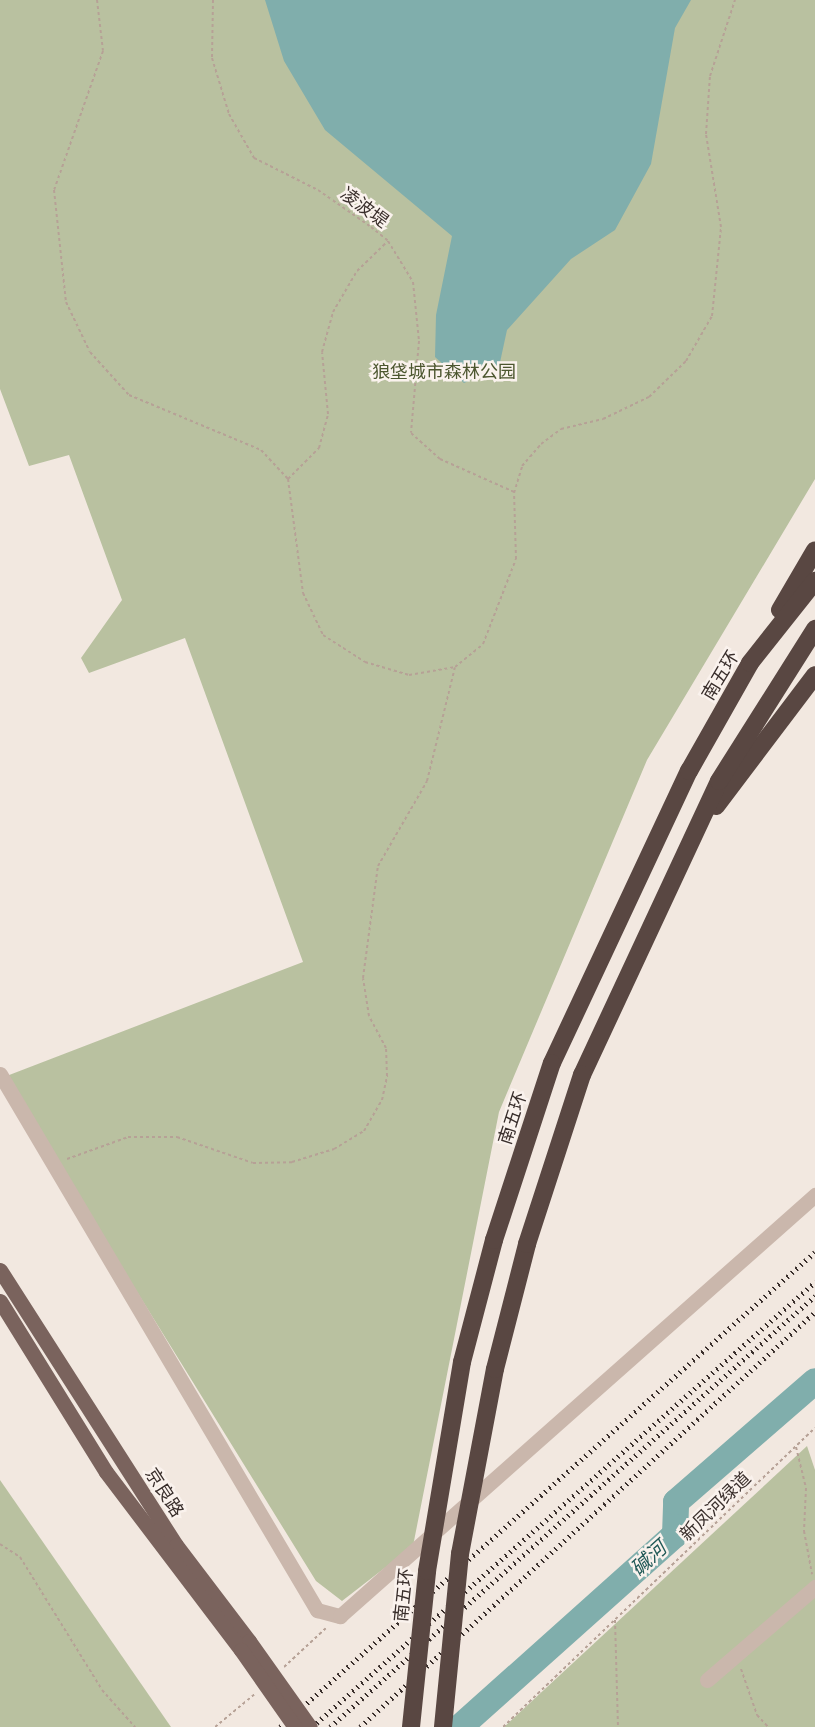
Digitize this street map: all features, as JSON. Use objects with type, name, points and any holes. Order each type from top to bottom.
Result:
[{"type":"highway","points":[[750,663],[815,550]]},
{"type":"highway","name":"南五环","points":[[411,1727],[426,1571],[462,1362],[494,1240],[552,1063],[689,771],[750,663],[815,581]]},
{"type":"highway","points":[[443,1727],[460,1554],[495,1369],[527,1244],[582,1075],[719,781],[815,629]]},
{"type":"highway","points":[[690,841],[815,675]]},
{"type":"main road","name":"京良路","points":[[0,1270],[176,1545],[245,1646],[295,1727]]},
{"type":"main road","name":"京良路","points":[[0,1300],[106,1472],[310,1727]]},
{"type":"street","points":[[0,1074],[317,1610],[340,1616],[815,1195]]},
{"type":"street","points":[[707,1680],[814,1587]]},
{"type":"path","points":[[97,0],[103,51],[54,190],[66,302],[90,352],[129,395],[261,450],[288,480],[303,593],[323,634],[365,662],[409,675],[455,667],[483,644],[500,606],[516,559],[514,493],[522,466],[541,444],[561,429],[603,419],[649,397],[686,361],[712,316],[721,227],[706,134],[710,76],[735,0]]},
{"type":"path","name":"凌波堤","points":[[213,0],[212,58],[230,114],[254,158],[318,190],[387,240],[413,282],[419,341],[411,434],[440,459],[514,493]]},
{"type":"path","points":[[288,480],[319,448],[328,414],[322,352],[333,312],[357,271],[387,240]]},
{"type":"path","points":[[53,1163],[128,1137],[177,1137],[253,1163],[292,1162],[334,1149],[364,1131],[382,1100],[387,1076],[386,1048],[369,1016],[363,978],[378,866],[427,781],[455,667]]},
{"type":"path","name":"新凤河绿道","points":[[503,1727],[815,1428]]},
{"type":"path","points":[[796,1447],[806,1488],[804,1531],[814,1587]]},
{"type":"path","points":[[0,1544],[20,1557],[102,1690],[135,1727]]},
{"type":"path","points":[[615,1620],[618,1727]]},
{"type":"path","points":[[735,1655],[757,1715],[768,1727]]},
{"type":"green space","name":"狼垡城市森林公园","points":[[0,0],[815,0],[815,479],[647,760],[499,1112],[413,1546],[342,1601],[316,1581],[4,1077],[303,962],[185,638],[89,673],[81,658],[122,600],[69,455],[29,466],[0,389]]},
{"type":"green space","points":[[807,1446],[815,1470],[815,1727],[504,1727]]},
{"type":"green space","points":[[0,1480],[171,1727],[0,1727]]},
{"type":"water","points":[[265,0],[691,0],[675,28],[651,164],[615,230],[571,259],[507,330],[499,367],[464,383],[435,357],[436,315],[452,236],[325,130],[284,61]]},
{"type":"waterway","name":"碱河","points":[[460,1727],[675,1535],[676,1502],[815,1381]]},
{"type":"railway","points":[[280,1727],[815,1252]]},
{"type":"railway","points":[[312,1727],[815,1282]]},
{"type":"railway","points":[[330,1727],[815,1296]]},
{"type":"railway","points":[[360,1727],[815,1312]]}]
